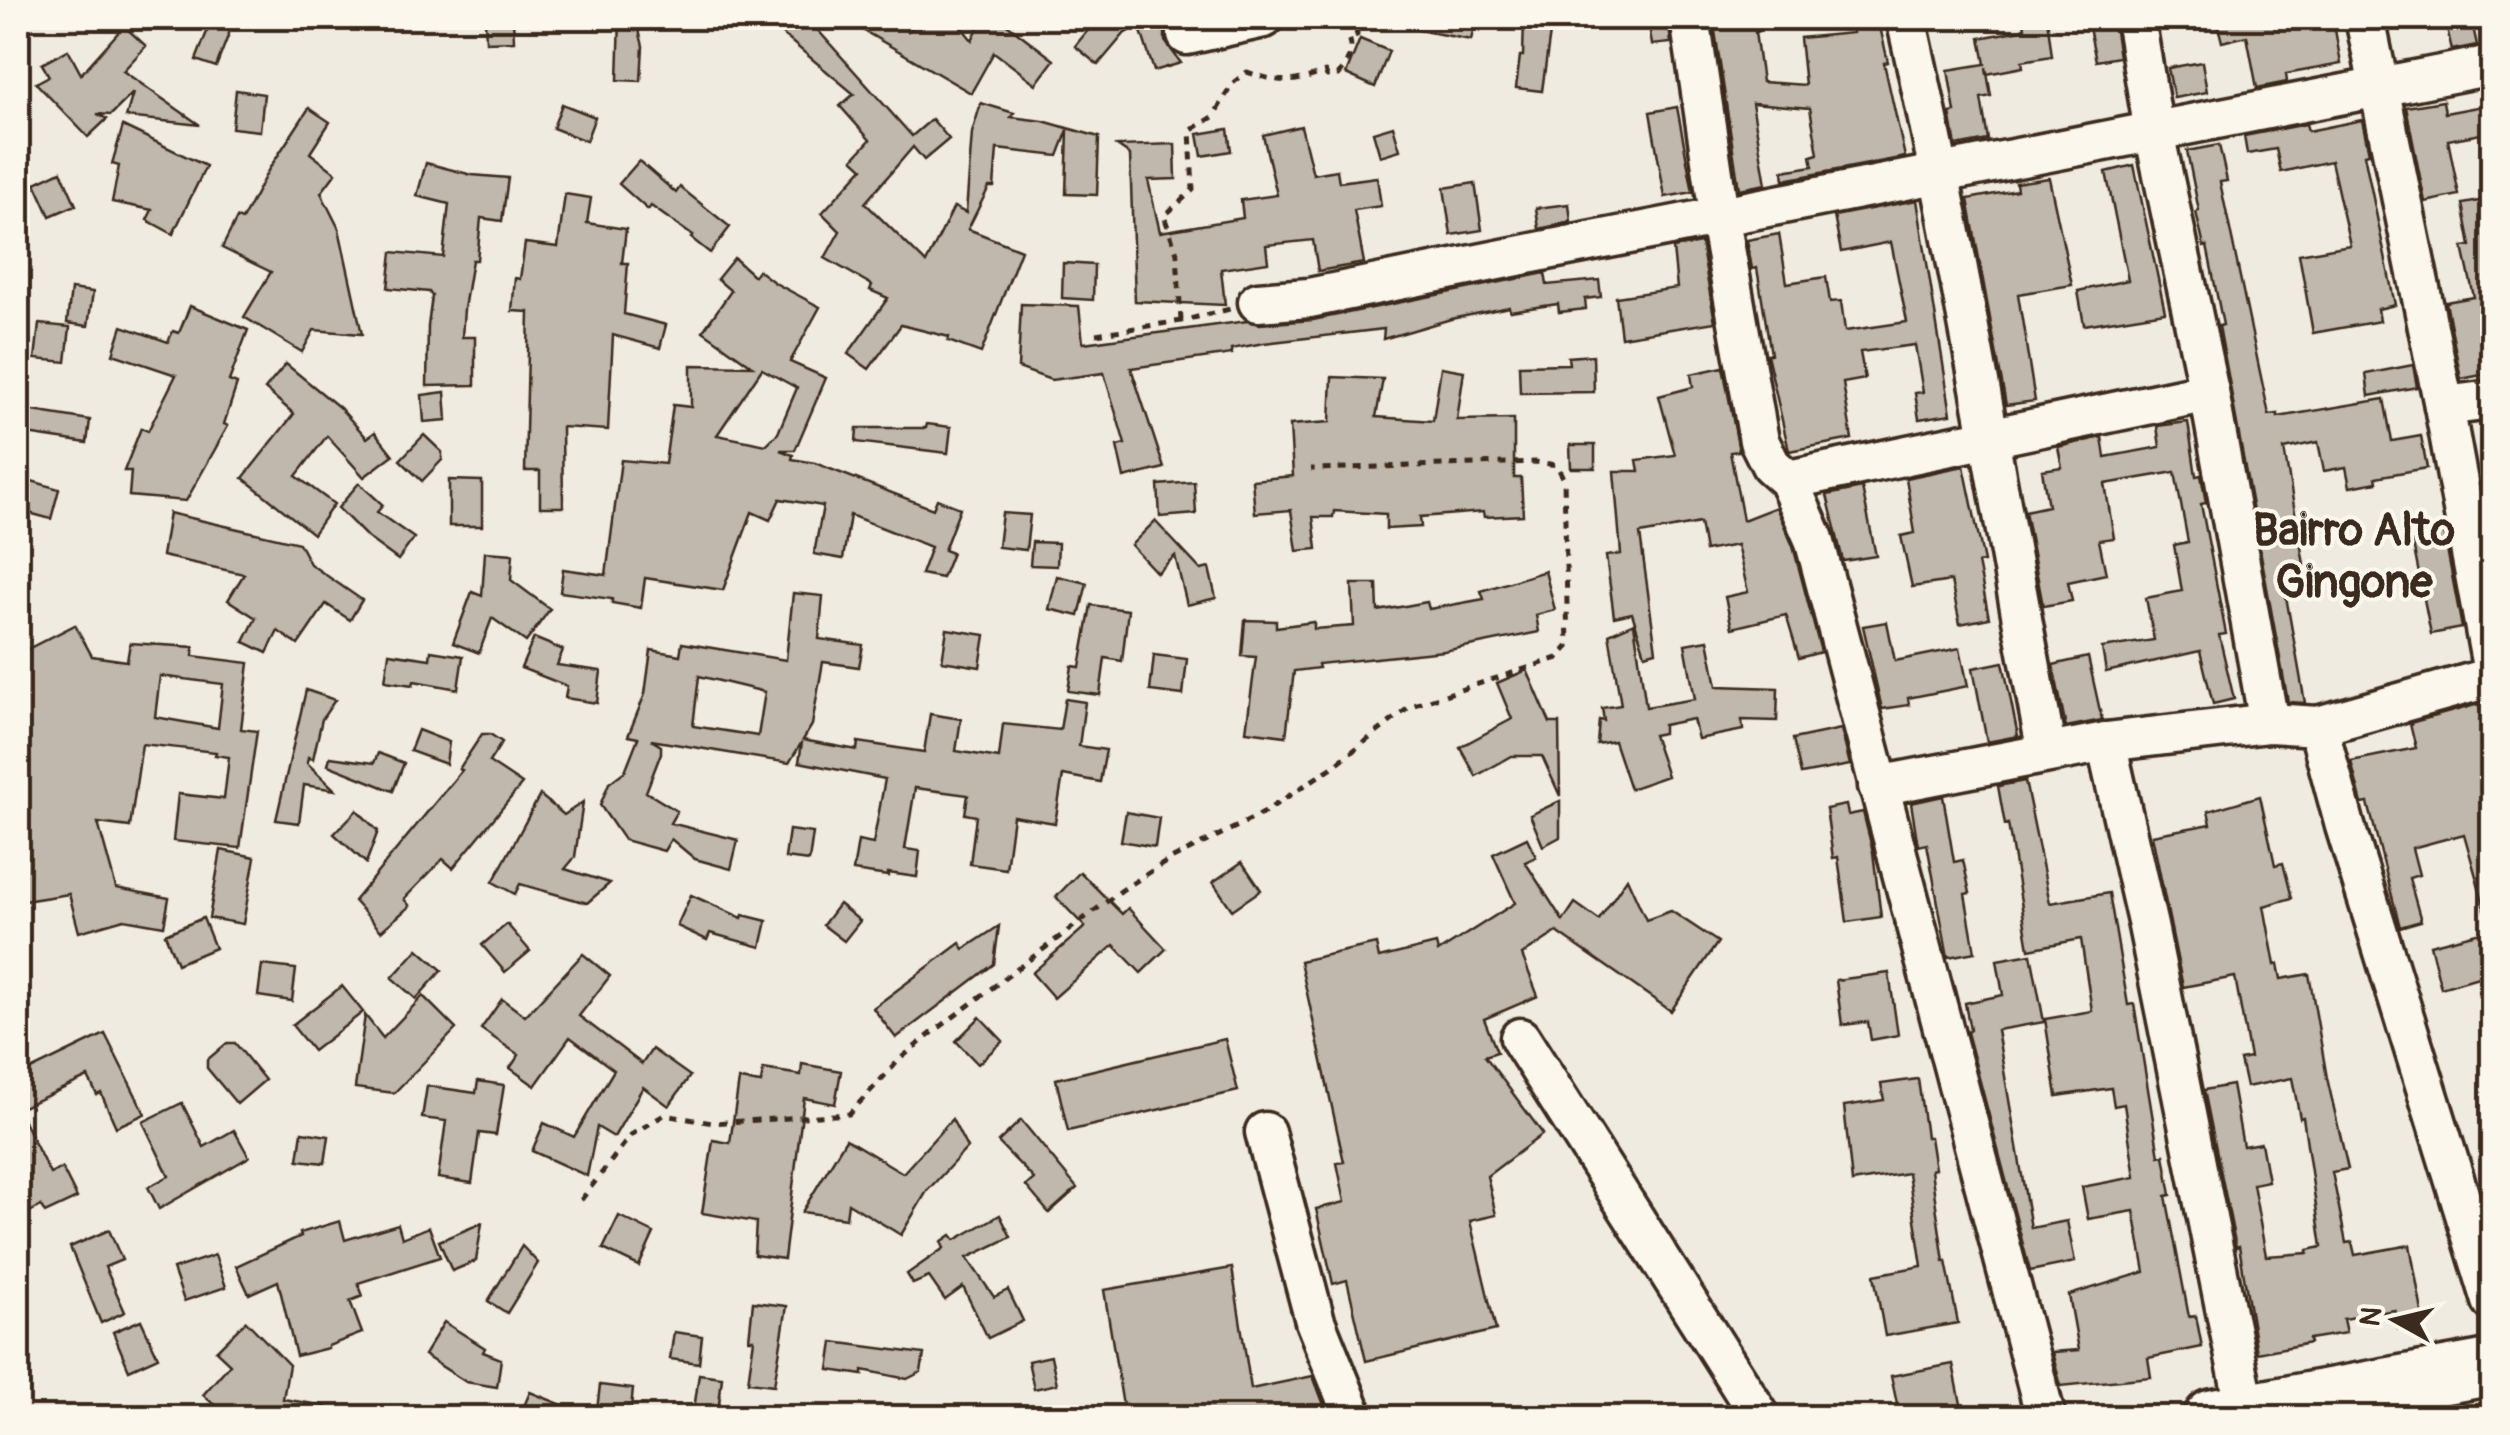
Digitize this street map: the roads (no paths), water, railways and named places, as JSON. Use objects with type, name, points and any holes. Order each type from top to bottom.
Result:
[{"type":"highway","points":[[2229,1414],[2492,1368]]},
{"type":"street","points":[[1187,35],[1264,18]]},
{"type":"street","points":[[1690,18],[1759,441],[1771,465],[1788,480],[1814,539],[2046,1418]]},
{"type":"street","points":[[1906,18],[1941,174],[2047,753]]},
{"type":"street","points":[[2135,18],[2154,132],[2210,392],[2269,724]]},
{"type":"street","points":[[2365,18],[2492,666]]},
{"type":"street","points":[[1258,302],[1309,298],[1719,214],[2492,65]]},
{"type":"street","points":[[1788,480],[2210,392]]},
{"type":"street","points":[[2444,406],[2492,400]]},
{"type":"street","points":[[1878,786],[2106,742],[2269,724],[2318,726],[2492,677]]},
{"type":"street","points":[[2318,726],[2344,826],[2492,1301]]},
{"type":"street","points":[[2106,742],[2148,926],[2229,1414]]},
{"type":"street","points":[[1520,1038],[1761,1418]]},
{"type":"street","points":[[1265,1132],[1315,1321],[1354,1418]]},
{"type":"district","name":"Bairro Alto Gingone","points":[[2354,557]]}]
